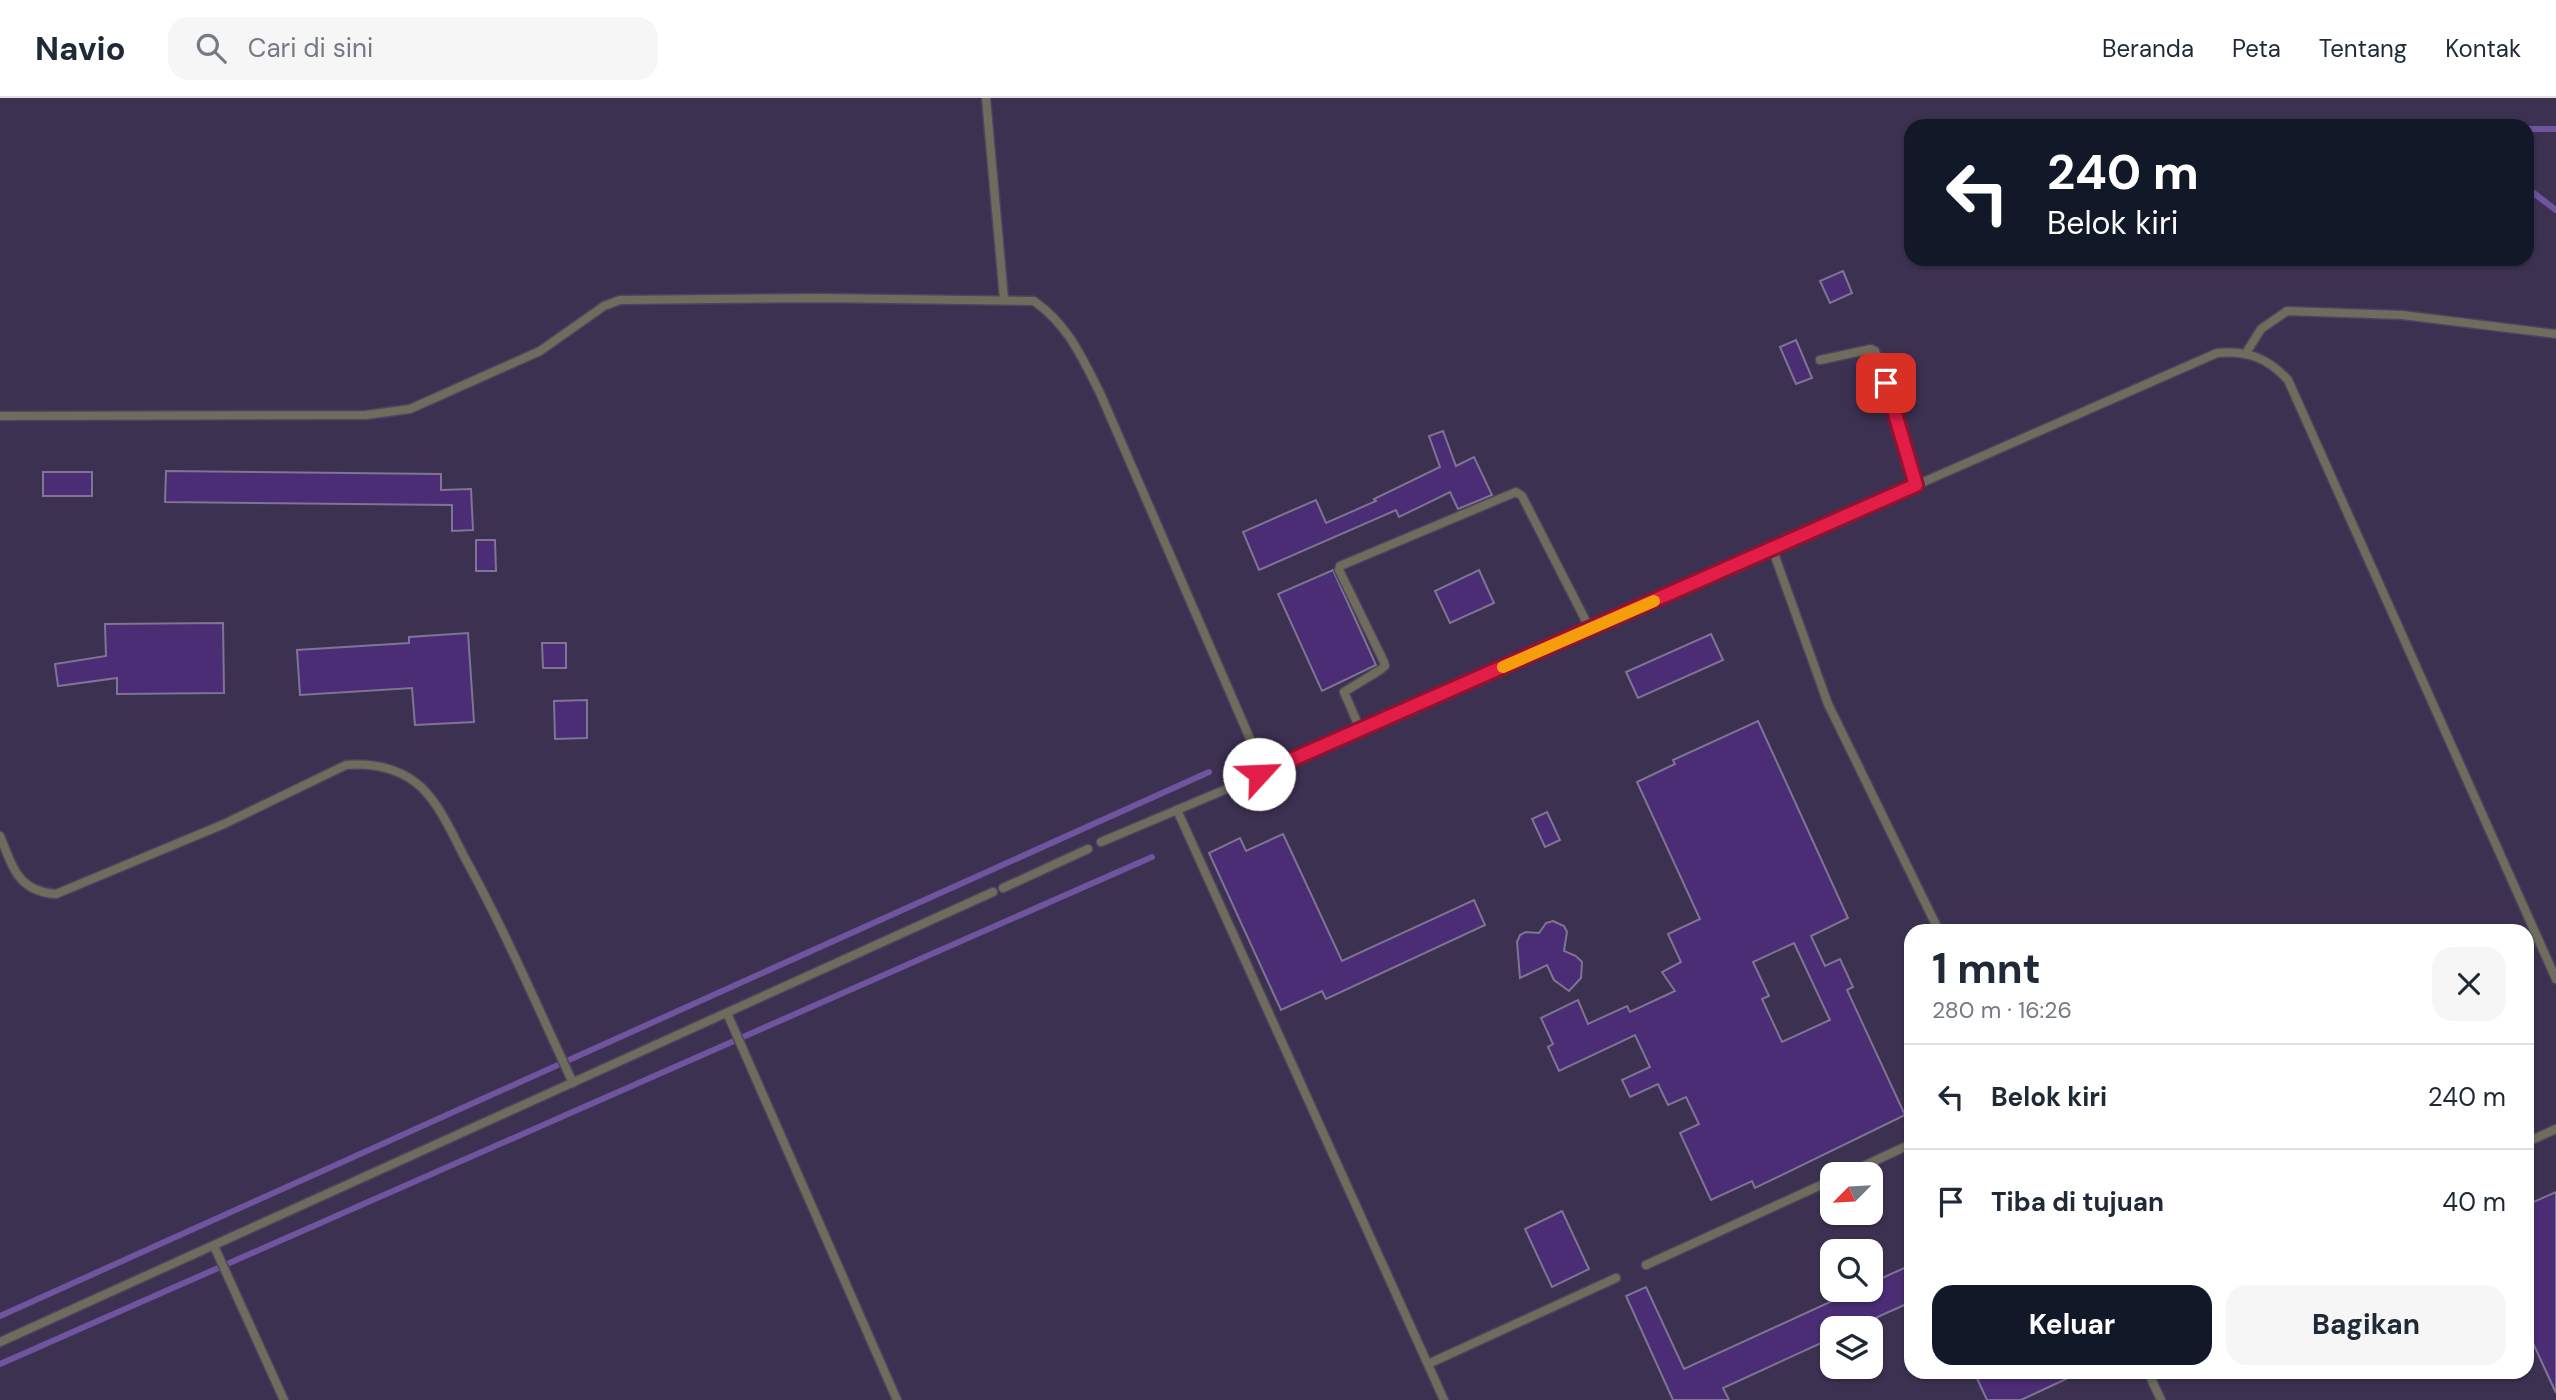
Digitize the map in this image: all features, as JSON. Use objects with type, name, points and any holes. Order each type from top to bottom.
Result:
[{"type":"lane","points":[[986,98],[1004,299]]},
{"type":"lane","points":[[0,416],[366,415],[410,409],[540,351],[604,306],[620,300],[1034,301],[1055,316],[1075,344],[1100,393],[1262,773],[2217,353],[2246,353],[2261,357],[2288,380],[2531,924]]},
{"type":"lane","points":[[2246,353],[2261,329],[2287,311],[2402,315],[2556,334]]},
{"type":"lane","points":[[1821,360],[1871,349],[1875,351],[1916,485]]},
{"type":"lane","points":[[1360,729],[1344,692],[1385,666],[1339,570],[1340,566],[1516,492],[1522,496],[1590,629]]},
{"type":"lane","points":[[1772,548],[1828,704],[1936,924]]},
{"type":"lane","points":[[0,835],[14,870],[23,883],[41,893],[56,894],[224,824],[346,765],[366,763],[383,766],[421,787],[439,810],[500,923],[573,1083]]},
{"type":"lane","points":[[1101,842],[1230,788]]},
{"type":"lane","points":[[1177,810],[1444,1400]]},
{"type":"lane","points":[[1003,888],[1088,849]]},
{"type":"lane","points":[[0,1342],[993,892]]},
{"type":"lane","points":[[2534,930],[2556,979]]},
{"type":"lane","points":[[727,1013],[897,1400]]},
{"type":"lane","points":[[2534,1139],[2556,1129]]},
{"type":"lane","points":[[1872,1162],[1904,1147]]},
{"type":"lane","points":[[1646,1265],[1820,1185]]},
{"type":"lane","points":[[214,1245],[284,1400]]},
{"type":"lane","points":[[1428,1364],[1616,1278]]},
{"type":"lane","points":[[2151,1379],[2161,1400]]},
{"type":"shaded area","points":[[0,98],[2556,98],[2556,1400],[0,1400]]},
{"type":"building","points":[[1843,271],[1852,293],[1830,303],[1820,281]]},
{"type":"building","points":[[1796,340],[1812,378],[1796,384],[1780,347]]},
{"type":"building","points":[[1443,431],[1456,466],[1474,457],[1492,495],[1458,509],[1450,492],[1399,517],[1396,510],[1259,570],[1243,532],[1316,500],[1326,523],[1376,501],[1374,499],[1440,467],[1429,436]]},
{"type":"building","points":[[166,471],[441,474],[441,490],[471,489],[473,530],[452,531],[452,505],[165,502]]},
{"type":"building","points":[[43,472],[92,472],[92,496],[43,496]]},
{"type":"building","points":[[476,540],[495,540],[496,571],[476,571]]},
{"type":"building","points":[[1333,570],[1376,665],[1322,691],[1278,594]]},
{"type":"building","points":[[1479,570],[1494,603],[1450,623],[1435,591]]},
{"type":"building","points":[[223,623],[224,693],[117,694],[117,678],[58,686],[55,664],[106,656],[105,624]]},
{"type":"building","points":[[468,633],[474,722],[415,725],[412,688],[300,695],[297,650],[409,643],[409,637]]},
{"type":"building","points":[[1711,634],[1723,660],[1638,698],[1626,672]]},
{"type":"building","points":[[542,643],[566,643],[566,668],[543,668]]},
{"type":"building","points":[[587,700],[587,738],[555,739],[554,701]]},
{"type":"building","points":[[1758,721],[1848,918],[1811,936],[1825,966],[1840,959],[1853,987],[1847,990],[1904,1113],[1904,1115],[1755,1188],[1752,1181],[1711,1200],[1680,1133],[1699,1124],[1686,1097],[1668,1105],[1658,1084],[1630,1097],[1622,1080],[1650,1067],[1635,1035],[1559,1071],[1548,1047],[1553,1044],[1541,1018],[1578,1000],[1588,1024],[1627,1006],[1630,1012],[1675,991],[1662,972],[1681,962],[1668,934],[1700,919],[1637,782],[1675,764],[1673,760]],"holes":[[[1794,943],[1830,1020],[1782,1042],[1762,999],[1769,996],[1753,962]]]},
{"type":"building","points":[[1547,812],[1560,840],[1545,847],[1532,819]]},
{"type":"building","points":[[1283,834],[1342,961],[1474,900],[1485,925],[1326,999],[1322,991],[1281,1010],[1209,853],[1240,838],[1246,851]]},
{"type":"building","points":[[1553,921],[1564,926],[1567,932],[1564,951],[1582,962],[1581,978],[1569,991],[1554,980],[1547,965],[1520,978],[1517,942],[1520,935],[1526,932],[1539,933],[1546,923]]},
{"type":"building","points":[[2556,1192],[2556,1393],[2534,1345],[2534,1202]]},
{"type":"building","points":[[1562,1211],[1589,1269],[1552,1287],[1525,1229]]},
{"type":"building","points":[[1904,1268],[1904,1305],[1880,1316],[1820,1316],[1820,1344],[1723,1388],[1729,1400],[1673,1400],[1626,1296],[1646,1287],[1684,1369],[1830,1302],[1883,1302],[1883,1278]]},
{"type":"building","points":[[1977,1379],[2066,1379],[2021,1400],[1987,1400]]},
{"type":"waterway","points":[[2534,129],[2556,129]]},
{"type":"waterway","points":[[2534,193],[2556,210]]},
{"type":"waterway","points":[[0,1316],[1209,772]]},
{"type":"waterway","points":[[0,1364],[1152,857]]},
{"type":"slow traffic","points":[[1503,667],[1654,601]]},
{"type":"route","points":[[1259,774],[1916,485],[1886,383]]}]
